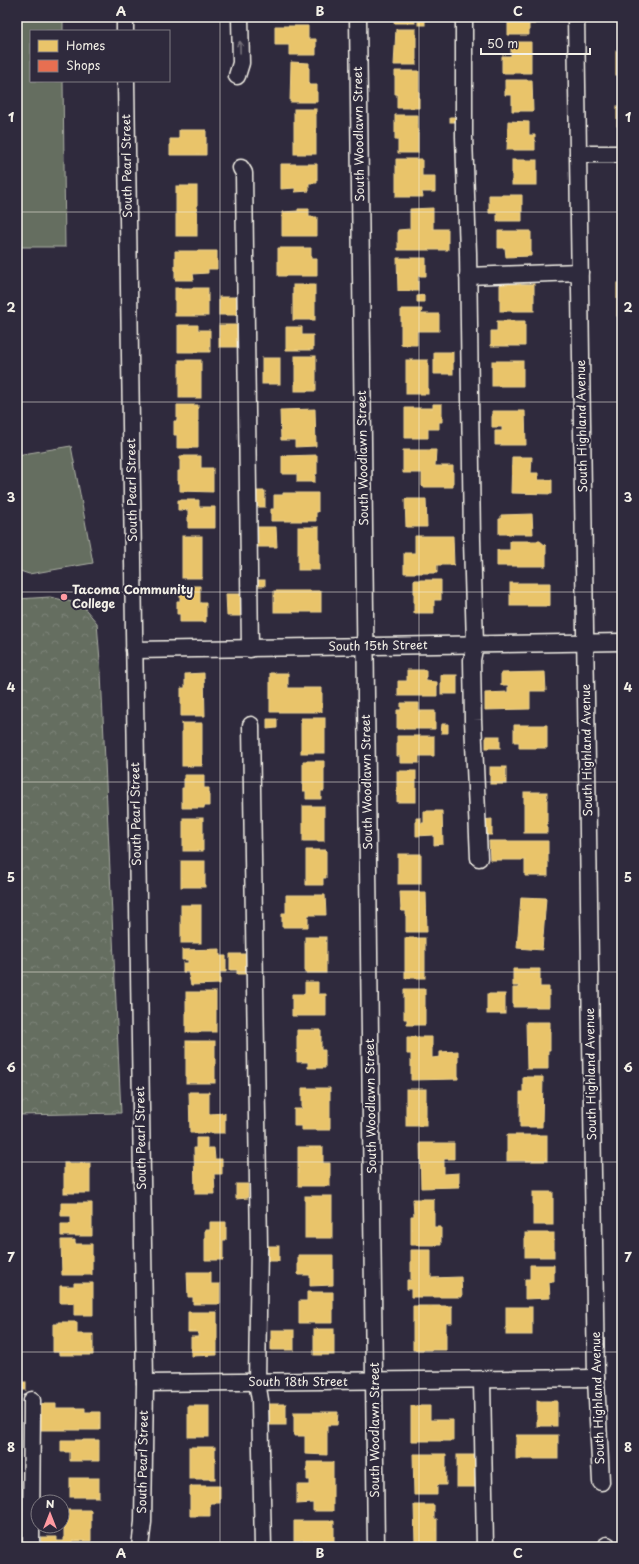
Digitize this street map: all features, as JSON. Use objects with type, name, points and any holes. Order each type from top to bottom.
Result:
[{"type":"street","points":[[125,17],[125,30]]},
{"type":"street","points":[[237,76],[241,63],[240,17]]},
{"type":"street","name":"South Woodlawn Street","points":[[358,17],[376,1547]]},
{"type":"street","points":[[464,17],[464,136],[475,644],[472,660],[473,720],[479,858]]},
{"type":"street","name":"South Highland Avenue","points":[[576,17],[596,1378],[601,1482]]},
{"type":"street","name":"South Pearl Street","points":[[126,82],[145,1383],[143,1522],[140,1547]]},
{"type":"street","points":[[578,154],[622,154]]},
{"type":"street","points":[[241,168],[244,173],[246,258],[246,427],[250,566],[250,649]]},
{"type":"street","points":[[468,276],[580,272]]},
{"type":"street","name":"South 15th Street","points":[[134,650],[622,642]]},
{"type":"street","points":[[251,725],[259,1246],[257,1382],[260,1400],[263,1547]]},
{"type":"street","name":"South 18th Street","points":[[145,1383],[596,1378]]},
{"type":"street","points":[[482,1380],[485,1547]]},
{"type":"street","points":[[31,1547],[32,1400]]},
{"type":"green space","points":[[17,17],[63,17],[63,30],[30,30],[30,82],[63,82],[65,247],[17,247]]},
{"type":"green space","points":[[71,446],[93,563],[29,574],[17,570],[17,455]]},
{"type":"green space","points":[[50,597],[81,604],[97,623],[101,673],[121,1113],[17,1115],[17,599]]},
{"type":"building: Homes","points":[[288,17],[311,17],[311,19],[288,19]]},
{"type":"building: Homes","points":[[394,17],[415,17],[415,23],[394,23]]},
{"type":"building: Homes","points":[[508,17],[535,17],[535,24],[529,24],[529,35],[508,35]]},
{"type":"building: Homes","points":[[618,17],[622,17],[622,24],[618,24]]},
{"type":"building: Homes","points":[[418,18],[425,18],[425,25],[418,25]]},
{"type":"building: Homes","points":[[275,26],[308,26],[308,39],[316,39],[316,55],[289,55],[289,45],[275,45]]},
{"type":"building: Homes","points":[[396,29],[416,29],[416,65],[394,65]]},
{"type":"building: Homes","points":[[511,42],[531,42],[531,73],[502,73],[502,56],[511,56]]},
{"type":"building: Homes","points":[[616,51],[622,51],[622,75],[616,75]]},
{"type":"building: Homes","points":[[291,62],[309,63],[309,85],[317,85],[317,102],[290,102]]},
{"type":"building: Homes","points":[[395,71],[419,71],[419,108],[397,108],[397,94],[395,94]]},
{"type":"building: Homes","points":[[505,80],[532,80],[533,111],[512,111],[512,95],[505,95]]},
{"type":"building: Homes","points":[[617,106],[622,106],[622,126],[617,126]]},
{"type":"building: Homes","points":[[294,109],[316,109],[316,154],[294,154]]},
{"type":"building: Homes","points":[[395,115],[418,115],[418,153],[398,153],[398,140],[395,140]]},
{"type":"building: Homes","points":[[450,117],[456,117],[456,122],[450,122]]},
{"type":"building: Homes","points":[[508,121],[529,122],[529,135],[535,135],[535,150],[507,150]]},
{"type":"building: Homes","points":[[179,130],[206,130],[206,155],[170,155],[170,139],[179,139]]},
{"type":"building: Homes","points":[[396,159],[422,159],[422,176],[435,176],[435,192],[422,192],[423,197],[396,197]]},
{"type":"building: Homes","points":[[512,160],[537,160],[537,185],[512,185]]},
{"type":"building: Homes","points":[[281,164],[317,164],[317,183],[309,183],[309,191],[295,192],[295,188],[281,189]]},
{"type":"building: Homes","points":[[176,186],[197,186],[197,236],[176,236]]},
{"type":"building: Homes","points":[[489,195],[522,195],[522,221],[497,221],[497,213],[489,213]]},
{"type":"building: Homes","points":[[433,208],[433,229],[448,229],[448,250],[398,250],[398,230],[410,229],[410,209]]},
{"type":"building: Homes","points":[[298,209],[309,209],[309,217],[317,217],[317,236],[282,236],[282,212],[298,211]]},
{"type":"building: Homes","points":[[498,231],[531,231],[531,256],[506,257],[505,248],[498,248]]},
{"type":"building: Homes","points":[[278,248],[311,248],[311,259],[317,259],[317,276],[278,276]]},
{"type":"building: Homes","points":[[175,251],[217,251],[217,269],[208,269],[208,273],[193,274],[194,280],[175,280]]},
{"type":"building: Homes","points":[[397,258],[426,258],[426,276],[418,276],[418,291],[398,291]]},
{"type":"building: Homes","points":[[617,283],[622,283],[622,316],[617,316]]},
{"type":"building: Homes","points":[[500,284],[534,284],[534,311],[500,311]]},
{"type":"building: Homes","points":[[293,285],[315,285],[315,320],[293,320]]},
{"type":"building: Homes","points":[[175,288],[208,288],[208,316],[175,316]]},
{"type":"building: Homes","points":[[424,295],[424,302],[417,302],[417,296]]},
{"type":"building: Homes","points":[[219,297],[237,297],[237,315],[219,315]]},
{"type":"building: Homes","points":[[401,309],[422,309],[421,314],[439,314],[439,331],[417,331],[417,345],[401,345]]},
{"type":"building: Homes","points":[[497,321],[525,321],[525,346],[491,346],[491,331],[497,331]]},
{"type":"building: Homes","points":[[178,325],[198,325],[198,330],[210,330],[210,352],[178,352]]},
{"type":"building: Homes","points":[[219,325],[238,325],[238,347],[219,347]]},
{"type":"building: Homes","points":[[286,327],[302,327],[302,335],[313,335],[313,350],[286,350]]},
{"type":"building: Homes","points":[[434,352],[453,352],[453,374],[434,374]]},
{"type":"building: Homes","points":[[295,356],[316,356],[316,391],[295,391]]},
{"type":"building: Homes","points":[[262,358],[280,358],[280,384],[262,384]]},
{"type":"building: Homes","points":[[179,360],[201,360],[201,398],[179,398]]},
{"type":"building: Homes","points":[[406,360],[428,360],[428,394],[406,394]]},
{"type":"building: Homes","points":[[492,361],[523,361],[523,386],[492,386]]},
{"type":"building: Homes","points":[[433,404],[442,404],[442,422],[439,422],[439,429],[428,429],[428,438],[405,438],[405,408],[433,408]]},
{"type":"building: Homes","points":[[177,405],[198,405],[198,448],[177,448],[177,435],[174,435],[174,421],[177,421]]},
{"type":"building: Homes","points":[[315,409],[316,446],[295,447],[295,440],[281,440],[280,410]]},
{"type":"building: Homes","points":[[492,411],[525,411],[526,445],[495,445],[495,431],[502,431],[502,427],[492,427]]},
{"type":"building: Homes","points":[[403,450],[436,450],[435,466],[453,466],[453,487],[422,487],[422,473],[403,473]]},
{"type":"building: Homes","points":[[317,455],[317,474],[315,474],[315,482],[297,482],[297,474],[282,474],[282,456]]},
{"type":"building: Homes","points":[[180,456],[201,456],[201,468],[213,468],[213,492],[180,491],[178,471],[180,471]]},
{"type":"building: Homes","points":[[512,457],[532,457],[531,473],[538,473],[538,480],[552,480],[552,494],[511,493]]},
{"type":"building: Homes","points":[[254,491],[265,491],[265,507],[254,507]]},
{"type":"building: Homes","points":[[283,493],[318,493],[318,512],[316,512],[316,521],[271,521],[271,509],[274,509],[274,495],[283,495]]},
{"type":"building: Homes","points":[[405,499],[426,499],[427,527],[406,527]]},
{"type":"building: Homes","points":[[178,500],[199,500],[199,507],[215,507],[215,528],[188,528],[188,510],[178,510]]},
{"type":"building: Homes","points":[[532,514],[533,534],[499,534],[499,519],[501,519],[501,515]]},
{"type":"building: Homes","points":[[255,527],[276,527],[277,547],[256,547]]},
{"type":"building: Homes","points":[[298,527],[319,527],[319,570],[298,570]]},
{"type":"building: Homes","points":[[182,536],[202,536],[202,578],[182,578]]},
{"type":"building: Homes","points":[[415,536],[453,536],[454,565],[437,565],[437,573],[404,573],[404,553],[415,553]]},
{"type":"building: Homes","points":[[510,541],[540,541],[546,546],[546,566],[497,566],[497,550],[510,550]]},
{"type":"building: Homes","points":[[258,580],[265,580],[265,586],[258,586]]},
{"type":"building: Homes","points":[[414,580],[441,580],[441,600],[434,600],[434,613],[414,613]]},
{"type":"building: Homes","points":[[510,583],[550,583],[550,606],[510,606]]},
{"type":"building: Homes","points":[[180,586],[200,586],[200,603],[206,603],[206,622],[180,622],[180,614],[177,614],[177,601],[180,601]]},
{"type":"building: Homes","points":[[274,591],[321,591],[321,612],[274,612]]},
{"type":"building: Homes","points":[[226,594],[241,594],[241,616],[227,616]]},
{"type":"building: Homes","points":[[407,670],[426,670],[426,681],[437,682],[437,696],[398,696],[398,681],[407,681]]},
{"type":"building: Homes","points":[[545,672],[546,691],[530,691],[530,709],[485,710],[485,693],[508,692],[508,685],[501,685],[501,673]]},
{"type":"building: Homes","points":[[204,673],[205,716],[181,716],[181,688],[185,688],[185,674]]},
{"type":"building: Homes","points":[[270,673],[288,673],[288,688],[322,688],[322,712],[270,712]]},
{"type":"building: Homes","points":[[441,675],[457,675],[457,694],[441,694]]},
{"type":"building: Homes","points":[[401,703],[419,703],[419,711],[435,711],[435,729],[397,729],[397,710],[401,710]]},
{"type":"building: Homes","points":[[301,718],[325,718],[325,753],[301,753]]},
{"type":"building: Homes","points":[[267,719],[277,719],[277,728],[267,729]]},
{"type":"building: Homes","points":[[182,723],[202,723],[202,766],[182,766]]},
{"type":"building: Homes","points":[[442,724],[448,724],[448,733],[441,733]]},
{"type":"building: Homes","points":[[514,725],[547,725],[547,748],[519,748],[519,742],[514,742]]},
{"type":"building: Homes","points":[[397,736],[434,736],[434,756],[419,756],[419,763],[400,763],[400,756],[397,756]]},
{"type":"building: Homes","points":[[486,736],[500,736],[500,748],[486,748]]},
{"type":"building: Homes","points":[[303,761],[324,761],[324,791],[321,791],[321,799],[306,799],[306,791],[303,791]]},
{"type":"building: Homes","points":[[490,767],[506,767],[506,784],[490,784]]},
{"type":"building: Homes","points":[[397,771],[416,771],[416,802],[397,802]]},
{"type":"building: Homes","points":[[184,775],[204,775],[204,788],[209,788],[209,806],[204,806],[204,808],[182,808],[182,788],[184,788]]},
{"type":"building: Homes","points":[[524,792],[547,792],[547,833],[524,833]]},
{"type":"building: Homes","points":[[303,806],[324,806],[324,841],[303,841]]},
{"type":"building: Homes","points":[[424,811],[442,811],[443,844],[434,845],[434,835],[416,836],[416,818],[421,818],[421,823],[424,823]]},
{"type":"building: Homes","points":[[183,818],[203,818],[203,851],[183,851]]},
{"type":"building: Homes","points":[[492,819],[492,835],[482,835],[482,820]]},
{"type":"building: Homes","points":[[489,841],[548,841],[548,876],[525,876],[525,860],[490,860]]},
{"type":"building: Homes","points":[[306,850],[326,850],[326,878],[323,878],[323,885],[306,885]]},
{"type":"building: Homes","points":[[398,854],[421,854],[421,884],[398,884]]},
{"type":"building: Homes","points":[[181,861],[205,861],[205,887],[181,887]]},
{"type":"building: Homes","points":[[400,892],[426,892],[427,932],[406,932],[406,911],[401,911]]},
{"type":"building: Homes","points":[[286,895],[325,895],[326,915],[308,915],[308,927],[282,927],[282,913],[286,913]]},
{"type":"building: Homes","points":[[521,897],[546,898],[542,950],[517,948]]},
{"type":"building: Homes","points":[[181,905],[201,905],[201,943],[181,943]]},
{"type":"building: Homes","points":[[305,937],[326,937],[326,973],[305,973]]},
{"type":"building: Homes","points":[[405,938],[425,938],[425,978],[405,978]]},
{"type":"building: Homes","points":[[220,949],[220,956],[226,956],[226,972],[220,972],[220,984],[191,985],[188,972],[183,972],[183,963],[188,963],[188,960],[182,960],[182,950]]},
{"type":"building: Homes","points":[[230,954],[247,954],[247,974],[237,974],[237,970],[230,970]]},
{"type":"building: Homes","points":[[513,969],[540,969],[540,987],[549,987],[549,1007],[513,1007],[513,988],[519,988],[519,986],[513,986]]},
{"type":"building: Homes","points":[[305,982],[318,982],[318,994],[326,994],[326,1016],[292,1016],[292,994],[305,994]]},
{"type":"building: Homes","points":[[404,989],[425,989],[425,1025],[407,1025],[407,1019],[404,1019]]},
{"type":"building: Homes","points":[[186,992],[216,992],[216,1032],[186,1032]]},
{"type":"building: Homes","points":[[487,994],[505,994],[505,1014],[487,1014]]},
{"type":"building: Homes","points":[[526,1022],[550,1022],[548,1069],[527,1069]]},
{"type":"building: Homes","points":[[297,1030],[321,1030],[321,1050],[325,1050],[325,1068],[308,1068],[308,1062],[297,1062]]},
{"type":"building: Homes","points":[[407,1037],[432,1037],[432,1058],[440,1057],[440,1052],[458,1051],[458,1079],[411,1080],[411,1054],[407,1054]]},
{"type":"building: Homes","points":[[186,1041],[215,1041],[215,1083],[186,1083]]},
{"type":"building: Homes","points":[[523,1077],[543,1077],[542,1127],[520,1127],[520,1092],[523,1092]]},
{"type":"building: Homes","points":[[302,1088],[330,1088],[330,1130],[302,1130],[302,1126],[294,1126],[294,1109],[302,1109]]},
{"type":"building: Homes","points":[[406,1089],[426,1089],[426,1126],[406,1126]]},
{"type":"building: Homes","points":[[189,1092],[209,1092],[209,1114],[225,1113],[225,1133],[190,1133]]},
{"type":"building: Homes","points":[[507,1135],[547,1135],[547,1161],[507,1161]]},
{"type":"building: Homes","points":[[196,1138],[207,1138],[207,1148],[214,1148],[215,1159],[222,1159],[222,1174],[214,1174],[215,1194],[195,1194],[194,1148],[196,1148]]},
{"type":"building: Homes","points":[[420,1143],[454,1143],[454,1159],[444,1159],[444,1174],[459,1173],[459,1187],[421,1188]]},
{"type":"building: Homes","points":[[298,1147],[323,1147],[323,1163],[330,1163],[330,1186],[298,1186]]},
{"type":"building: Homes","points":[[64,1163],[90,1163],[90,1193],[64,1193]]},
{"type":"building: Homes","points":[[236,1184],[248,1184],[248,1198],[236,1199]]},
{"type":"building: Homes","points":[[533,1192],[553,1192],[553,1225],[533,1225]]},
{"type":"building: Homes","points":[[305,1196],[332,1196],[332,1238],[305,1238]]},
{"type":"building: Homes","points":[[413,1199],[434,1199],[434,1227],[441,1227],[441,1245],[411,1245],[411,1216],[414,1216]]},
{"type":"building: Homes","points":[[61,1203],[92,1203],[92,1236],[61,1236],[61,1224],[71,1224],[71,1216],[61,1216]]},
{"type":"building: Homes","points":[[210,1222],[226,1222],[226,1240],[223,1240],[223,1260],[205,1260],[205,1230],[210,1230]]},
{"type":"building: Homes","points":[[525,1233],[554,1233],[554,1257],[525,1257]]},
{"type":"building: Homes","points":[[61,1240],[75,1240],[75,1244],[92,1244],[92,1275],[62,1275]]},
{"type":"building: Homes","points":[[266,1246],[279,1246],[279,1261],[266,1261]]},
{"type":"building: Homes","points":[[411,1250],[431,1250],[431,1278],[461,1277],[462,1297],[411,1297],[411,1289],[407,1289],[407,1280],[411,1280]]},
{"type":"building: Homes","points":[[298,1255],[333,1255],[333,1285],[310,1286],[310,1275],[298,1275]]},
{"type":"building: Homes","points":[[530,1265],[554,1265],[554,1282],[549,1282],[550,1298],[525,1299],[525,1279],[530,1279]]},
{"type":"building: Homes","points":[[187,1272],[211,1272],[211,1284],[220,1284],[220,1304],[193,1304],[193,1297],[188,1297]]},
{"type":"building: Homes","points":[[74,1283],[93,1283],[93,1315],[74,1315],[74,1303],[60,1303],[60,1286],[74,1286]]},
{"type":"building: Homes","points":[[307,1292],[333,1292],[333,1323],[299,1323],[299,1301],[307,1301]]},
{"type":"building: Homes","points":[[413,1306],[452,1306],[452,1323],[446,1323],[446,1350],[413,1350]]},
{"type":"building: Homes","points":[[506,1307],[532,1307],[532,1335],[506,1335]]},
{"type":"building: Homes","points":[[188,1312],[217,1312],[217,1355],[191,1356],[191,1337],[198,1337],[198,1332],[188,1332]]},
{"type":"building: Homes","points":[[58,1322],[77,1322],[77,1334],[93,1334],[93,1355],[59,1355],[59,1352],[53,1352],[53,1324],[58,1324]]},
{"type":"building: Homes","points":[[314,1329],[334,1329],[334,1355],[314,1355]]},
{"type":"building: Homes","points":[[271,1330],[294,1330],[294,1350],[271,1350]]},
{"type":"building: Homes","points":[[17,1382],[26,1382],[26,1390],[17,1390]]},
{"type":"building: Homes","points":[[537,1401],[557,1401],[557,1426],[537,1426]]},
{"type":"building: Homes","points":[[40,1404],[56,1404],[56,1408],[85,1408],[85,1412],[100,1412],[100,1430],[40,1430]]},
{"type":"building: Homes","points":[[267,1404],[286,1404],[286,1425],[267,1425]]},
{"type":"building: Homes","points":[[188,1406],[209,1406],[209,1437],[188,1437]]},
{"type":"building: Homes","points":[[411,1406],[430,1406],[430,1420],[453,1420],[453,1441],[411,1441]]},
{"type":"building: Homes","points":[[294,1412],[338,1412],[337,1425],[327,1425],[327,1455],[305,1454],[305,1436],[294,1436]]},
{"type":"building: Homes","points":[[516,1435],[558,1435],[558,1459],[516,1459]]},
{"type":"building: Homes","points":[[61,1440],[99,1440],[99,1461],[70,1461],[70,1452],[61,1452]]},
{"type":"building: Homes","points":[[189,1447],[215,1447],[215,1479],[189,1479]]},
{"type":"building: Homes","points":[[413,1454],[446,1454],[446,1485],[437,1485],[437,1495],[414,1495]]},
{"type":"building: Homes","points":[[457,1455],[480,1455],[480,1487],[457,1487]]},
{"type":"building: Homes","points":[[307,1462],[333,1462],[333,1511],[313,1511],[313,1503],[297,1504],[297,1485],[310,1485],[310,1480],[307,1480]]},
{"type":"building: Homes","points":[[70,1478],[99,1478],[99,1497],[70,1497]]},
{"type":"building: Homes","points":[[190,1486],[220,1486],[220,1503],[210,1503],[210,1516],[190,1516]]},
{"type":"building: Homes","points":[[414,1505],[434,1505],[434,1519],[437,1519],[437,1543],[415,1543]]},
{"type":"building: Homes","points":[[70,1510],[91,1510],[91,1541],[72,1541],[72,1547],[41,1547],[41,1537],[57,1537],[57,1541],[64,1541],[64,1534],[70,1534]]},
{"type":"building: Homes","points":[[294,1521],[334,1521],[334,1547],[304,1547],[304,1540],[294,1541]]},
{"type":"building: Shops","points":[[208,17],[208,18],[182,18]]},
{"type":"place","name":"Tacoma Community College","points":[[64,597]]}]
